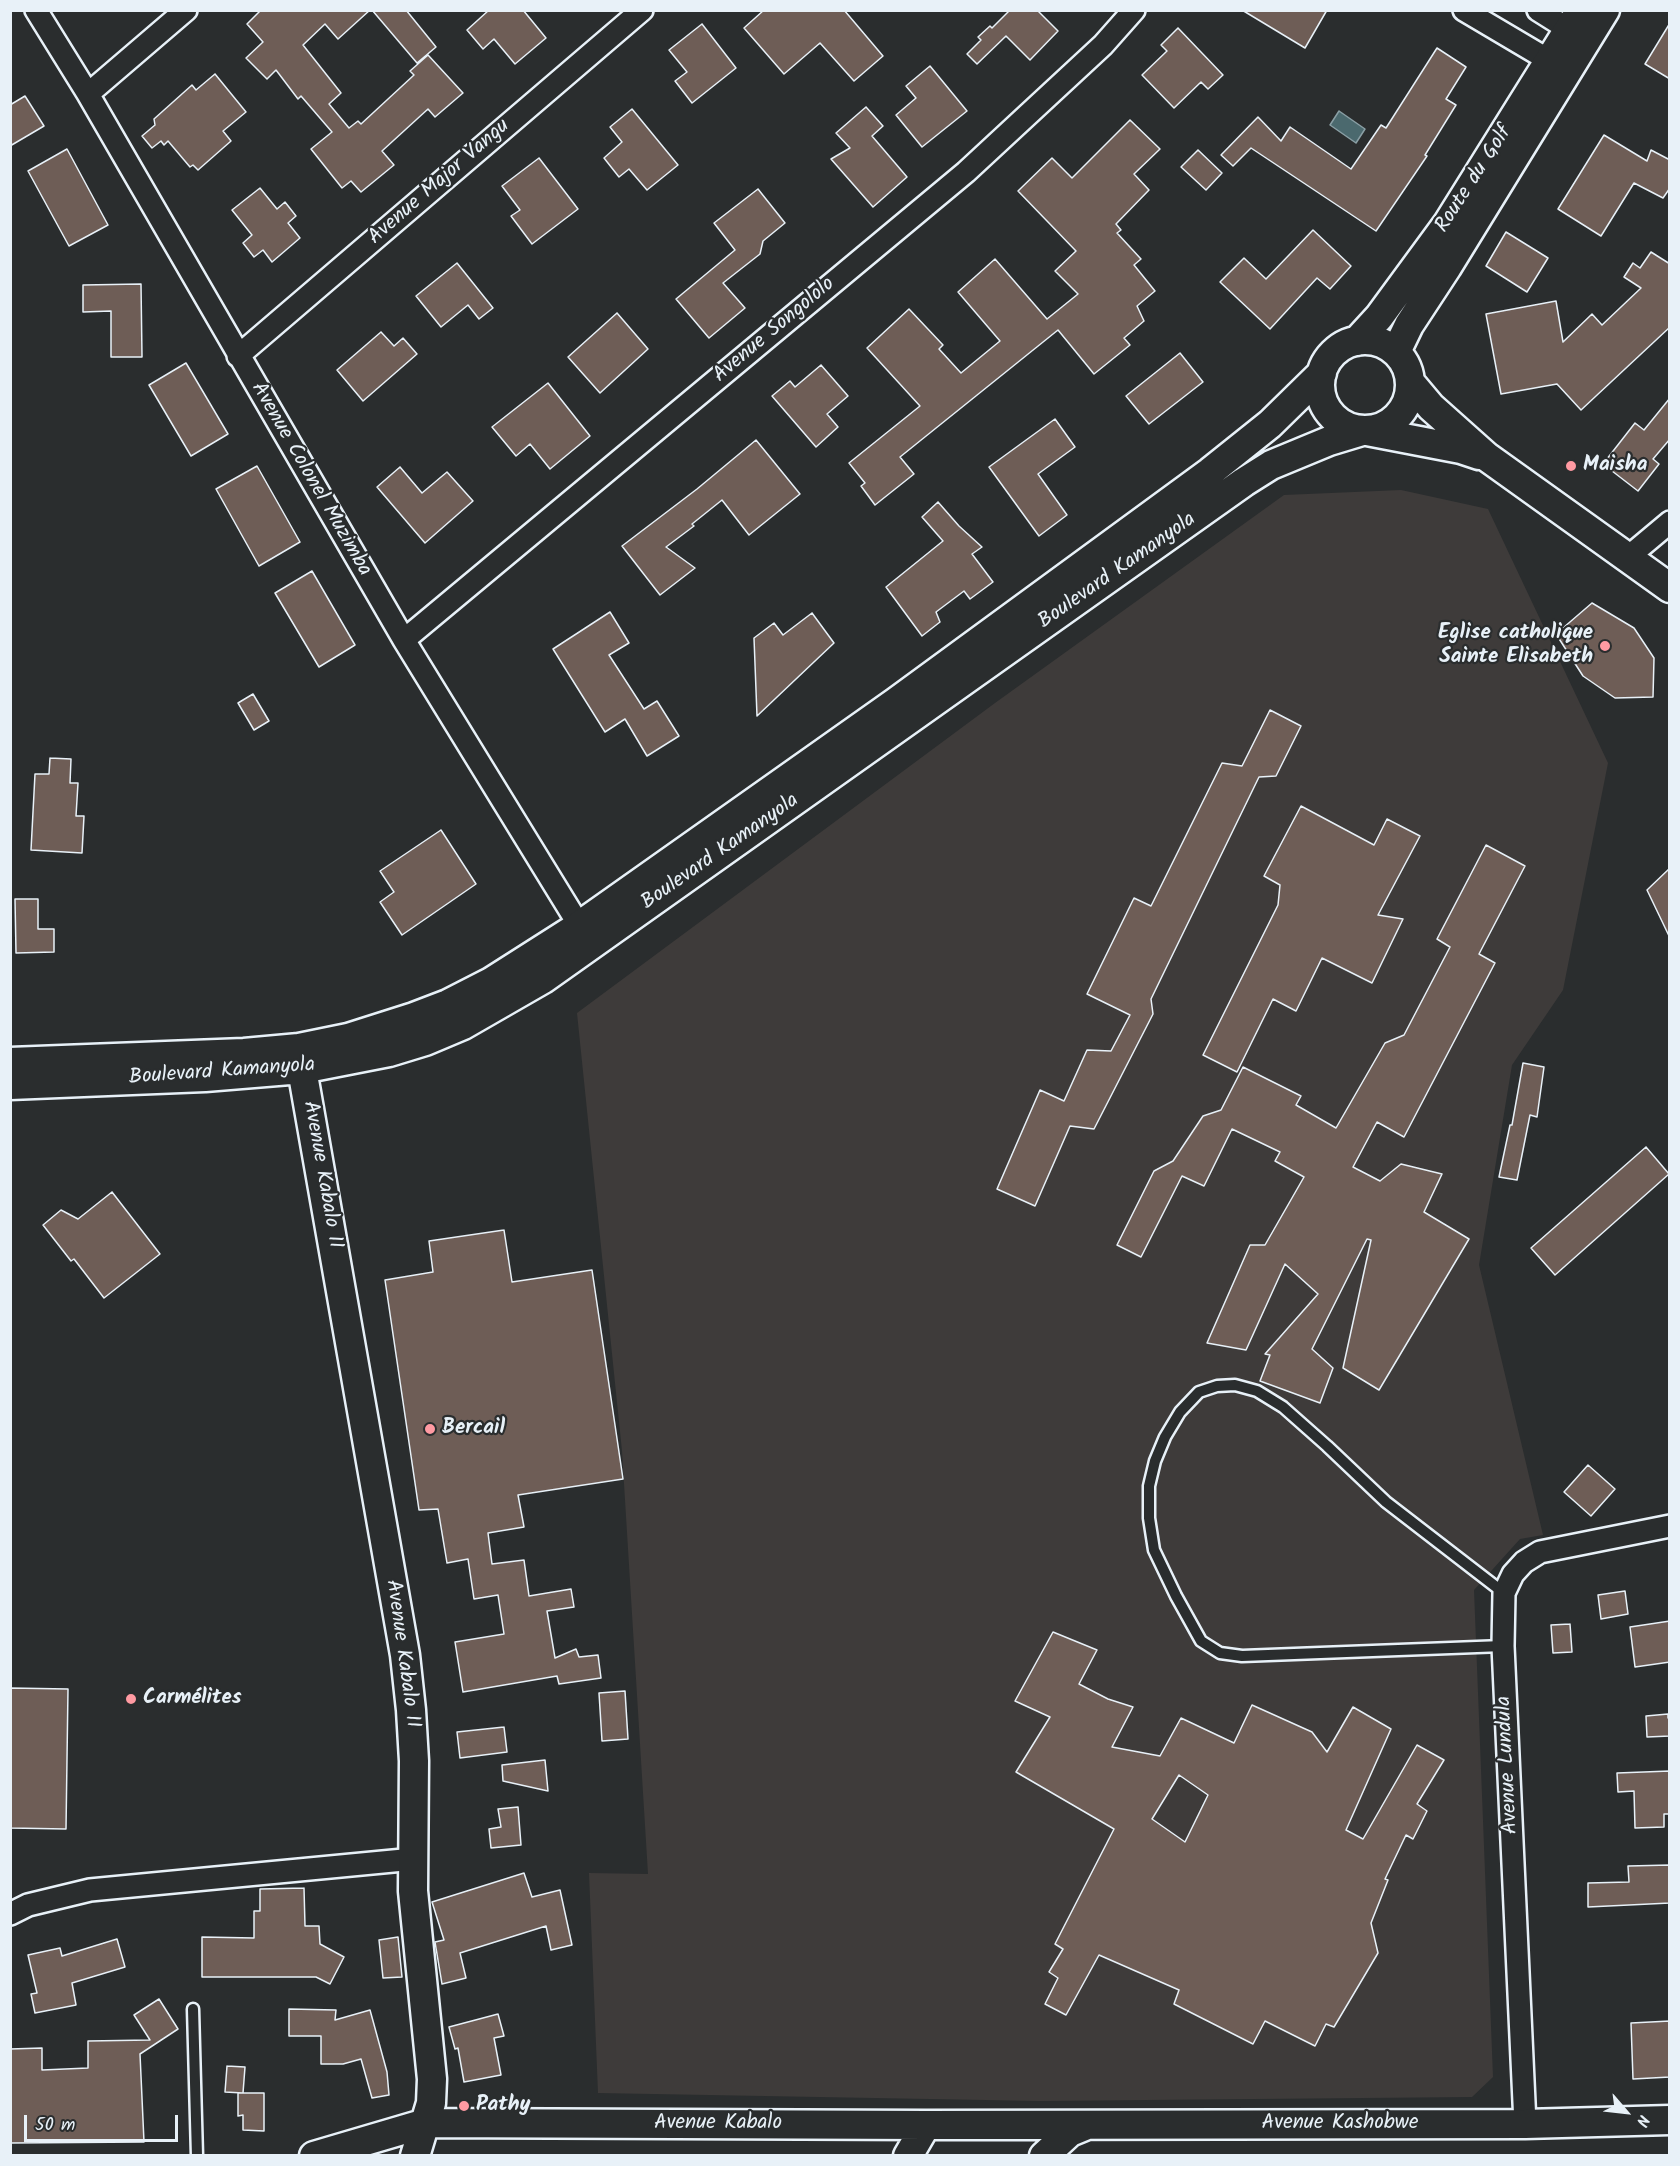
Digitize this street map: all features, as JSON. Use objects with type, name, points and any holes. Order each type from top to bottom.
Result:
[{"type":"main road","name":"Route du Golf","points":[[1356,341],[1391,302],[1448,223],[1559,66],[1579,27],[1605,10]]},
{"type":"main road","points":[[1396,352],[1409,325],[1447,267],[1559,66]]},
{"type":"main road","points":[[1364,431],[1386,426],[1397,417],[1408,401],[1410,382],[1408,371],[1396,352],[1381,343],[1369,340],[1356,341],[1335,352],[1322,373],[1320,390],[1331,415],[1345,426],[1364,431],[1452,447],[1486,457]]},
{"type":"main road","name":"Boulevard Kamanyola","points":[[989,648],[1252,440],[1322,373]]},
{"type":"main road","points":[[1410,382],[1431,407],[1486,457],[1670,588]]},
{"type":"main road","name":"Boulevard Kamanyola","points":[[10,1085],[205,1077],[301,1058],[348,1038],[448,1004],[585,935],[989,648],[1271,465],[1329,441],[1364,431]]},
{"type":"main road","name":"Boulevard Kamanyola","points":[[10,1062],[243,1053],[301,1058]]},
{"type":"main road","name":"Avenue Kabalo II","points":[[301,1058],[405,1655],[414,1761],[413,1891],[432,2079],[431,2103],[415,2156]]},
{"type":"main road","name":"Avenue Kashobwe","points":[[1010,2124],[1525,2124],[1670,2120]]},
{"type":"main road","name":"Avenue Kabalo","points":[[314,2156],[426,2122],[1010,2124]]},
{"type":"main road","points":[[1010,2124],[1027,2156]]},
{"type":"main road","points":[[908,2156],[926,2125]]},
{"type":"main road","points":[[1044,2156],[1070,2132],[1087,2125]]},
{"type":"street","name":"Avenue Colonel Muzimba","points":[[36,10],[88,94],[404,640],[585,935]]},
{"type":"street","points":[[88,94],[186,10]]},
{"type":"street","name":"Avenue Major Vangu","points":[[238,356],[642,10]]},
{"type":"street","name":"Avenue Songololo","points":[[404,640],[966,172],[1103,45],[1134,10]]},
{"type":"street","points":[[1464,10],[1559,66]]},
{"type":"street","points":[[1538,10],[1579,27]]},
{"type":"street","points":[[1627,558],[1670,522]]},
{"type":"street","name":"Avenue Lundula","points":[[1525,2124],[1503,1646],[1504,1593],[1518,1568],[1540,1552],[1670,1526]]},
{"type":"street","points":[[10,1914],[28,1905],[90,1890],[414,1858]]},
{"type":"lane","points":[[1503,1646],[1242,1656],[1220,1653],[1201,1641],[1154,1550],[1150,1529],[1149,1486],[1155,1461],[1165,1437],[1180,1412],[1199,1392],[1217,1386],[1234,1385],[1257,1391],[1283,1407],[1386,1502],[1504,1593]]},
{"type":"lane","points":[[193,2009],[197,2156]]},
{"type":"shaded area","points":[[1401,490],[1488,509],[1608,763],[1563,990],[1512,1065],[1479,1265],[1543,1535],[1520,1539],[1474,1590],[1493,2077],[1472,2097],[1040,2101],[598,2093],[589,1873],[648,1874],[622,1451],[577,1013],[995,703],[1284,495]]},
{"type":"water","points":[[1339,111],[1365,129],[1356,143],[1330,125]]},
{"type":"building","points":[[261,10],[370,10],[338,39],[325,24],[303,45],[341,93],[329,104],[349,128],[358,121],[361,124],[414,75],[410,71],[428,55],[463,93],[435,117],[428,109],[382,151],[394,165],[361,192],[351,181],[342,188],[311,149],[332,132],[301,96],[298,99],[276,70],[267,79],[246,58],[263,42],[247,24]]},
{"type":"building","points":[[372,10],[406,10],[436,47],[417,63]]},
{"type":"building","points":[[489,10],[523,10],[546,38],[515,64],[494,39],[483,49],[467,30]]},
{"type":"building","points":[[764,10],[844,10],[883,56],[854,81],[820,43],[784,74],[744,28]]},
{"type":"building","points":[[1010,10],[1037,10],[1058,31],[1030,60],[1006,36],[977,64],[967,54],[981,40],[978,37],[990,26],[992,28]]},
{"type":"building","points":[[1242,10],[1327,10],[1305,48]]},
{"type":"building","points":[[1670,23],[1670,79],[1645,64]]},
{"type":"building","points":[[702,24],[736,68],[692,103],[675,81],[687,72],[669,50]]},
{"type":"building","points":[[1178,28],[1223,75],[1208,89],[1201,82],[1174,108],[1142,75],[1167,51],[1161,45]]},
{"type":"building","points":[[1437,48],[1466,67],[1446,99],[1456,105],[1425,155],[1427,156],[1376,231],[1251,148],[1233,166],[1221,155],[1258,117],[1281,141],[1290,127],[1351,169],[1381,125],[1386,128]]},
{"type":"building","points":[[930,66],[967,111],[922,147],[896,115],[916,98],[906,86]]},
{"type":"building","points":[[215,74],[246,112],[223,131],[231,141],[198,170],[193,165],[190,167],[168,141],[164,145],[161,141],[152,148],[142,136],[155,125],[154,119],[192,85],[196,90]]},
{"type":"building","points":[[25,96],[44,126],[10,146],[10,105]]},
{"type":"building","points":[[866,107],[883,126],[872,136],[907,177],[873,207],[831,159],[850,148],[836,133]]},
{"type":"building","points":[[632,109],[678,165],[647,190],[629,169],[619,177],[604,158],[622,142],[610,127]]},
{"type":"building","points":[[1130,120],[1160,149],[1134,174],[1149,190],[1116,224],[1121,230],[1117,233],[1141,259],[1134,265],[1155,291],[1137,306],[1144,321],[1124,338],[1130,345],[1094,374],[1058,330],[900,457],[914,474],[875,505],[861,486],[865,483],[849,463],[920,406],[867,348],[909,309],[943,345],[939,349],[961,373],[1000,341],[958,292],[995,259],[1047,319],[1078,294],[1055,271],[1076,251],[1018,191],[1052,158],[1072,178]]},
{"type":"building","points":[[1604,135],[1647,161],[1651,150],[1670,160],[1670,188],[1663,198],[1634,183],[1601,236],[1558,209]]},
{"type":"building","points":[[67,149],[108,225],[69,246],[28,171]]},
{"type":"building","points":[[1198,150],[1222,173],[1206,190],[1181,167]]},
{"type":"building","points":[[539,158],[578,209],[532,244],[511,216],[520,210],[502,186]]},
{"type":"building","points":[[260,188],[277,209],[285,202],[296,216],[288,223],[300,238],[272,262],[263,250],[254,257],[243,243],[252,235],[232,210]]},
{"type":"building","points":[[758,189],[785,223],[763,241],[760,254],[723,283],[745,308],[709,338],[676,299],[735,250],[714,223]]},
{"type":"building","points":[[1313,230],[1351,266],[1330,289],[1317,278],[1270,329],[1220,282],[1244,258],[1266,279]]},
{"type":"building","points":[[1506,232],[1548,258],[1527,292],[1486,266]]},
{"type":"building","points":[[1651,252],[1670,264],[1670,327],[1581,410],[1557,384],[1501,394],[1486,314],[1556,301],[1563,342],[1592,314],[1602,325],[1641,288],[1624,277],[1633,263],[1640,268]]},
{"type":"building","points":[[457,263],[493,308],[479,319],[468,305],[441,327],[416,296]]},
{"type":"building","points":[[141,284],[142,357],[111,357],[111,311],[83,312],[83,285]]},
{"type":"building","points":[[617,313],[648,349],[600,393],[568,357]]},
{"type":"building","points":[[381,332],[394,346],[403,338],[417,354],[363,401],[337,370]]},
{"type":"building","points":[[1180,353],[1203,382],[1149,424],[1126,396]]},
{"type":"building","points":[[186,363],[228,434],[191,456],[149,385]]},
{"type":"building","points":[[821,365],[848,396],[827,414],[838,427],[816,447],[772,396],[790,381],[795,387]]},
{"type":"building","points":[[548,383],[590,436],[550,469],[530,444],[516,456],[492,427]]},
{"type":"building","points":[[1670,398],[1670,439],[1653,459],[1659,464],[1638,491],[1603,464],[1635,423],[1644,430]]},
{"type":"building","points":[[1055,419],[1075,447],[1038,474],[1067,515],[1039,536],[989,467]]},
{"type":"building","points":[[756,440],[800,494],[749,535],[722,500],[692,524],[694,526],[666,547],[695,568],[660,595],[622,546],[697,489]]},
{"type":"building","points":[[257,466],[300,542],[259,566],[216,489]]},
{"type":"building","points":[[400,467],[422,493],[447,472],[473,501],[425,543],[377,487]]},
{"type":"building","points":[[938,502],[982,547],[972,554],[993,582],[970,599],[964,591],[936,612],[940,622],[922,636],[886,587],[943,541],[922,517]]},
{"type":"building","points":[[312,571],[355,645],[319,667],[275,593]]},
{"type":"building","name":"Eglise catholique Sainte Elisabeth","points":[[1592,603],[1634,628],[1654,658],[1653,697],[1615,698],[1583,676],[1556,634]]},
{"type":"building","points":[[610,612],[629,643],[609,655],[644,709],[657,701],[679,736],[647,756],[625,719],[605,732],[553,649]]},
{"type":"building","points":[[812,613],[834,643],[757,716],[754,638],[774,623],[783,635]]},
{"type":"building","points":[[253,694],[269,721],[254,730],[238,703]]},
{"type":"building","points":[[1270,710],[1301,726],[1276,776],[1259,777],[1151,999],[1153,1014],[1094,1129],[1070,1126],[1035,1206],[997,1189],[1040,1090],[1064,1101],[1087,1050],[1111,1051],[1130,1015],[1087,994],[1134,898],[1151,906],[1222,763],[1242,766]]},
{"type":"building","points":[[50,758],[71,759],[70,783],[78,783],[76,816],[84,816],[82,853],[31,850],[35,774],[49,774]]},
{"type":"building","points":[[1301,806],[1374,845],[1387,819],[1420,836],[1378,915],[1403,919],[1372,983],[1322,958],[1296,1011],[1273,999],[1237,1072],[1203,1055],[1278,905],[1280,885],[1264,876]]},
{"type":"building","points":[[441,830],[476,884],[402,935],[380,902],[394,892],[380,871]]},
{"type":"building","points":[[1486,845],[1525,866],[1479,954],[1495,963],[1404,1137],[1377,1122],[1353,1167],[1380,1181],[1401,1164],[1442,1174],[1424,1212],[1469,1239],[1379,1390],[1343,1368],[1371,1240],[1367,1239],[1312,1349],[1333,1368],[1320,1403],[1260,1381],[1270,1355],[1265,1354],[1318,1294],[1285,1264],[1246,1350],[1207,1343],[1250,1245],[1265,1245],[1304,1177],[1275,1161],[1280,1152],[1232,1129],[1204,1186],[1182,1176],[1141,1257],[1117,1245],[1154,1171],[1173,1161],[1203,1116],[1221,1110],[1243,1067],[1301,1096],[1296,1105],[1336,1128],[1385,1043],[1404,1035],[1450,947],[1437,939]]},
{"type":"building","points":[[1670,868],[1670,938],[1647,890]]},
{"type":"building","points":[[15,899],[38,899],[38,929],[54,929],[54,952],[16,953]]},
{"type":"building","points":[[1523,1063],[1544,1067],[1537,1117],[1530,1115],[1517,1180],[1499,1177],[1510,1125],[1512,1125]]},
{"type":"building","points":[[1646,1147],[1669,1174],[1555,1275],[1531,1248]]},
{"type":"building","points":[[112,1192],[160,1254],[104,1298],[74,1259],[71,1261],[43,1225],[61,1210],[78,1219]]},
{"type":"building","points":[[504,1230],[512,1282],[592,1270],[623,1479],[518,1495],[524,1527],[488,1533],[492,1564],[524,1560],[529,1596],[571,1589],[574,1607],[547,1611],[555,1658],[576,1649],[579,1657],[598,1655],[601,1678],[559,1684],[557,1676],[463,1692],[455,1642],[504,1634],[498,1595],[474,1599],[468,1559],[447,1563],[438,1509],[419,1510],[385,1280],[433,1272],[429,1241]]},
{"type":"building","points":[[1588,1465],[1615,1489],[1591,1516],[1564,1492]]},
{"type":"building","points":[[1625,1591],[1628,1614],[1601,1619],[1598,1595]]},
{"type":"building","points":[[1670,1621],[1670,1662],[1635,1667],[1630,1627]]},
{"type":"building","points":[[1570,1624],[1572,1652],[1553,1653],[1551,1625]]},
{"type":"building","points":[[1053,1632],[1097,1650],[1079,1684],[1108,1699],[1133,1707],[1112,1747],[1160,1756],[1181,1718],[1234,1743],[1252,1705],[1312,1732],[1327,1752],[1353,1707],[1391,1729],[1346,1830],[1363,1839],[1417,1745],[1444,1760],[1417,1804],[1427,1811],[1413,1839],[1406,1835],[1385,1879],[1388,1880],[1371,1923],[1378,1953],[1334,2027],[1326,2024],[1315,2046],[1265,2021],[1253,2044],[1174,2004],[1179,1990],[1099,1955],[1066,2015],[1045,2004],[1058,1978],[1049,1972],[1063,1949],[1055,1944],[1114,1829],[1016,1772],[1050,1717],[1015,1701]],"holes":[[[1179,1775],[1208,1795],[1185,1842],[1152,1819]]]},
{"type":"building","points":[[10,1688],[68,1689],[66,1829],[10,1828]]},
{"type":"building","points":[[625,1691],[628,1739],[602,1741],[599,1693]]},
{"type":"building","points":[[1668,1714],[1670,1736],[1647,1737],[1646,1716]]},
{"type":"building","points":[[504,1727],[507,1752],[460,1758],[457,1732]]},
{"type":"building","points":[[545,1760],[548,1791],[503,1781],[502,1765]]},
{"type":"building","points":[[1670,1771],[1670,1814],[1664,1814],[1664,1827],[1635,1828],[1634,1791],[1618,1792],[1617,1773]]},
{"type":"building","points":[[518,1807],[521,1845],[491,1848],[489,1829],[501,1827],[498,1809]]},
{"type":"building","points":[[1670,1865],[1670,1903],[1588,1907],[1588,1883],[1629,1882],[1628,1866]]},
{"type":"building","points":[[524,1873],[532,1897],[560,1890],[572,1945],[551,1950],[546,1926],[460,1953],[466,1978],[442,1984],[435,1942],[444,1940],[432,1902]]},
{"type":"building","points":[[304,1888],[305,1926],[319,1926],[320,1944],[344,1957],[330,1984],[316,1977],[202,1977],[202,1937],[254,1938],[254,1911],[260,1911],[260,1889]]},
{"type":"building","points":[[398,1937],[402,1977],[383,1978],[379,1940]]},
{"type":"building","points":[[117,1939],[125,1967],[72,1983],[76,2005],[35,2013],[31,1994],[37,1993],[28,1955],[60,1948],[62,1956]]},
{"type":"building","points":[[159,1999],[178,2029],[140,2054],[144,2142],[10,2143],[10,2049],[42,2048],[42,2070],[88,2068],[88,2041],[150,2040],[134,2015]]},
{"type":"building","points":[[289,2009],[336,2010],[335,2020],[370,2010],[387,2072],[389,2095],[372,2098],[361,2059],[343,2064],[321,2064],[321,2036],[289,2036]]},
{"type":"building","points":[[498,2014],[504,2036],[494,2038],[501,2075],[464,2082],[458,2048],[455,2049],[449,2027]]},
{"type":"building","points":[[1670,2021],[1670,2077],[1633,2079],[1631,2023]]},
{"type":"building","points":[[227,2066],[245,2067],[243,2093],[225,2092]]},
{"type":"building","points":[[238,2093],[264,2093],[264,2131],[243,2130],[243,2115],[238,2116]]},
{"type":"place","name":"Maisha","points":[[1571,466]]},
{"type":"place","name":"Eglise catholique Sainte Elisabeth","points":[[1605,646]]},
{"type":"place","name":"Bercail","points":[[430,1429]]},
{"type":"place","name":"Carmélites","points":[[131,1699]]},
{"type":"place","name":"Pathy","points":[[464,2106]]}]
